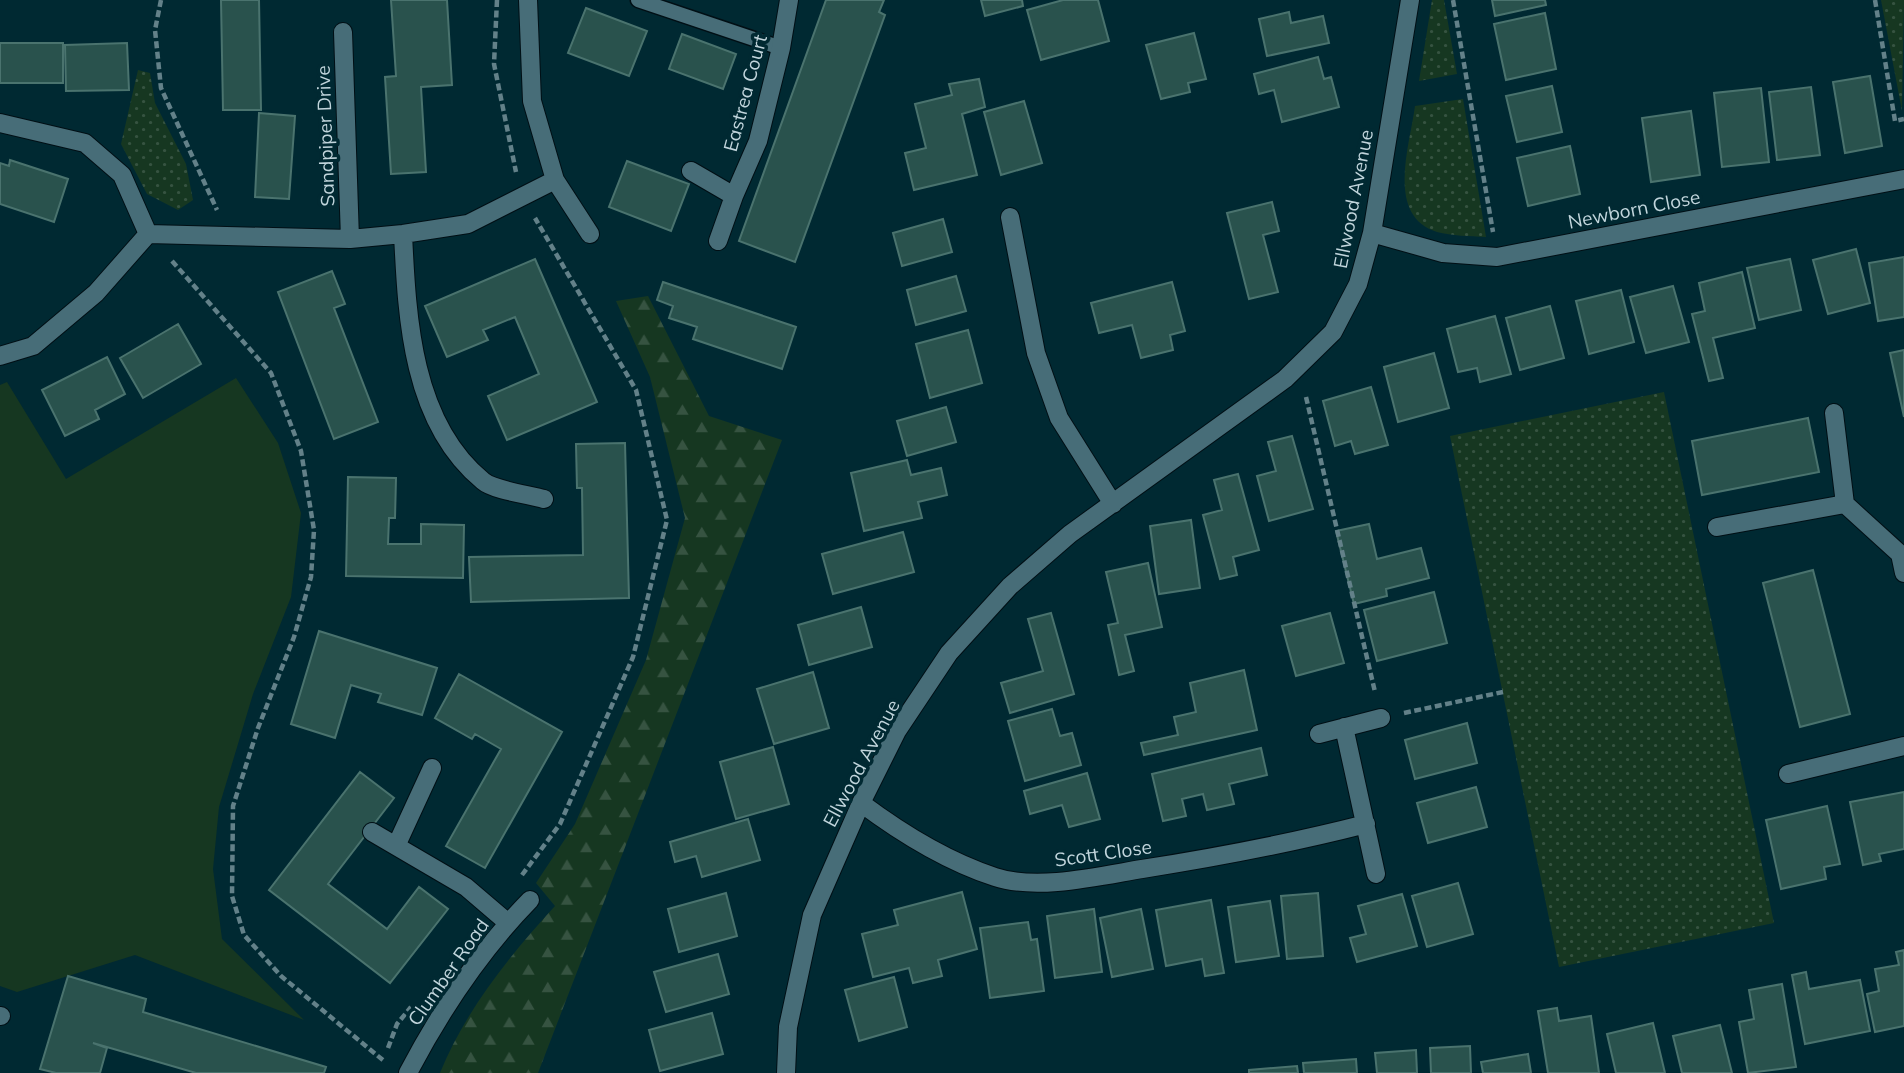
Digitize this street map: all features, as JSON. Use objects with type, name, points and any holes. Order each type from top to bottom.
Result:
[{"type":"street","points":[[528,0],[533,101],[555,180],[590,234]]},
{"type":"street","name":"Eastrea Court","points":[[718,241],[758,141],[781,48],[789,0]]},
{"type":"street","name":"Ellwood Avenue","points":[[786,1073],[788,1027],[811,915],[861,803],[897,731],[950,653],[1010,586],[1070,534],[1274,387],[1333,332],[1358,284],[1372,233],[1410,0]]},
{"type":"street","name":"Sandpiper Drive","points":[[343,32],[350,239]]},
{"type":"street","points":[[0,123],[20,125],[85,143],[122,175],[148,234]]},
{"type":"street","points":[[691,171],[734,196]]},
{"type":"street","name":"Newborn Close","points":[[1372,233],[1443,253],[1497,257],[1904,178]]},
{"type":"street","points":[[0,356],[33,346],[96,293],[148,234],[350,239],[403,234],[468,224],[555,180]]},
{"type":"street","points":[[1010,217],[1036,353],[1059,418],[1113,503]]},
{"type":"street","points":[[403,234],[407,309],[420,372],[440,434],[485,483],[544,499]]},
{"type":"street","points":[[1834,413],[1845,504],[1902,553],[1904,573]]},
{"type":"street","points":[[1717,527],[1845,504]]},
{"type":"street","points":[[1319,733],[1381,718]]},
{"type":"street","points":[[1345,727],[1376,874]]},
{"type":"street","points":[[1788,774],[1904,746]]},
{"type":"street","points":[[397,844],[432,768]]},
{"type":"street","name":"Scott Close","points":[[861,803],[893,827],[940,853],[997,878],[1061,882],[1275,848],[1366,824]]},
{"type":"street","points":[[372,832],[397,844],[466,887],[501,917]]},
{"type":"street","name":"Clumber Road","points":[[408,1073],[501,917],[530,900]]},
{"type":"lane","points":[[638,0],[781,48]]},
{"type":"path","points":[[161,0],[155,30],[161,88],[228,234]]},
{"type":"path","points":[[497,0],[494,64],[506,134],[523,196],[636,390],[667,520],[633,657],[560,824],[501,917]]},
{"type":"path","points":[[1453,0],[1497,257]]},
{"type":"path","points":[[1875,0],[1895,121],[1904,119]]},
{"type":"path","points":[[148,234],[271,373],[301,451],[314,530],[311,578],[233,806],[232,896],[244,935],[281,976],[384,1061]]},
{"type":"path","points":[[1299,366],[1381,718],[1503,692]]},
{"type":"path","points":[[380,1073],[397,1024],[414,1005]]},
{"type":"green space","points":[[1432,0],[1444,0],[1457,74],[1419,81]]},
{"type":"green space","points":[[1881,0],[1904,0],[1902,111]]},
{"type":"green space","points":[[138,70],[150,73],[155,103],[186,164],[193,200],[178,210],[147,194],[121,144]]},
{"type":"green space","points":[[1463,99],[1486,237],[1437,232],[1421,224],[1411,211],[1406,195],[1406,159],[1415,106]]},
{"type":"green space","points":[[648,296],[709,416],[782,440],[538,1073],[440,1073],[462,1028],[490,985],[555,906],[536,883],[575,824],[646,660],[685,518],[650,377],[616,301]]},
{"type":"green space","points":[[236,378],[278,443],[301,513],[291,597],[253,694],[219,807],[213,869],[222,939],[304,1020],[135,955],[17,992],[0,986],[0,385],[7,382],[66,479]]},
{"type":"green space","points":[[1664,392],[1774,923],[1559,967],[1450,436]]},
{"type":"building","points":[[221,0],[259,0],[261,110],[223,110]]},
{"type":"building","points":[[391,0],[447,0],[452,85],[421,87],[426,172],[391,174],[385,77],[396,76]]},
{"type":"building","points":[[826,0],[884,0],[879,12],[885,15],[795,262],[739,241]]},
{"type":"building","points":[[981,0],[1022,0],[1023,6],[985,16]]},
{"type":"building","points":[[1063,0],[1098,0],[1109,41],[1041,60],[1027,10]]},
{"type":"building","points":[[1492,0],[1545,0],[1546,5],[1495,16]]},
{"type":"building","points":[[586,8],[647,31],[629,76],[568,53]]},
{"type":"building","points":[[1289,12],[1291,23],[1323,16],[1329,43],[1267,56],[1259,19]]},
{"type":"building","points":[[1545,13],[1556,69],[1506,80],[1494,24]]},
{"type":"building","points":[[1194,33],[1206,79],[1188,83],[1190,92],[1161,99],[1146,45]]},
{"type":"building","points":[[682,34],[736,54],[723,89],[669,69]]},
{"type":"building","points":[[0,43],[63,43],[63,83],[0,83]]},
{"type":"building","points":[[127,43],[129,90],[66,91],[65,45]]},
{"type":"building","points":[[1318,57],[1324,79],[1331,77],[1339,107],[1282,122],[1274,90],[1259,94],[1254,74]]},
{"type":"building","points":[[1870,76],[1882,146],[1845,153],[1833,82]]},
{"type":"building","points":[[979,79],[985,107],[962,114],[977,175],[914,190],[905,153],[926,148],[915,104],[952,95],[949,84]]},
{"type":"building","points":[[1552,86],[1562,132],[1517,142],[1506,96]]},
{"type":"building","points":[[1811,87],[1820,155],[1777,160],[1769,92]]},
{"type":"building","points":[[1761,88],[1769,162],[1722,167],[1714,93]]},
{"type":"building","points":[[1024,101],[1042,163],[1001,175],[984,112]]},
{"type":"building","points":[[1691,111],[1700,175],[1651,182],[1642,118]]},
{"type":"building","points":[[259,113],[295,116],[289,199],[255,197]]},
{"type":"building","points":[[1570,146],[1580,194],[1528,206],[1517,158]]},
{"type":"building","points":[[10,160],[68,179],[54,222],[0,204],[0,163],[9,166]]},
{"type":"building","points":[[627,161],[689,184],[671,231],[609,207]]},
{"type":"building","points":[[1272,202],[1279,231],[1263,235],[1278,292],[1249,299],[1227,213]]},
{"type":"building","points":[[943,219],[952,252],[902,266],[893,233]]},
{"type":"building","points":[[1856,249],[1870,303],[1828,314],[1813,260]]},
{"type":"building","points":[[1904,257],[1904,317],[1878,321],[1869,263]]},
{"type":"building","points":[[535,259],[597,402],[507,440],[488,396],[539,374],[515,317],[483,330],[488,340],[447,357],[425,306]]},
{"type":"building","points":[[1790,259],[1801,310],[1759,320],[1747,268]]},
{"type":"building","points":[[332,271],[345,304],[334,308],[378,422],[334,439],[278,292]]},
{"type":"building","points":[[1742,272],[1755,328],[1713,338],[1723,378],[1709,381],[1692,314],[1705,311],[1699,283]]},
{"type":"building","points":[[956,276],[966,311],[916,325],[907,290]]},
{"type":"building","points":[[663,282],[796,327],[782,369],[693,339],[697,327],[669,318],[673,306],[657,300]]},
{"type":"building","points":[[1172,282],[1185,331],[1170,335],[1173,350],[1141,358],[1132,325],[1099,333],[1091,303]]},
{"type":"building","points":[[1673,286],[1689,342],[1646,353],[1630,297]]},
{"type":"building","points":[[1621,290],[1634,342],[1589,354],[1576,301]]},
{"type":"building","points":[[1550,306],[1564,358],[1520,370],[1506,318]]},
{"type":"building","points":[[1495,316],[1511,374],[1480,382],[1477,368],[1458,372],[1447,329]]},
{"type":"building","points":[[178,324],[201,364],[143,398],[120,358]]},
{"type":"building","points":[[968,330],[982,383],[930,398],[916,344]]},
{"type":"building","points":[[1904,350],[1904,417],[1890,353]]},
{"type":"building","points":[[1434,353],[1449,408],[1398,422],[1384,367]]},
{"type":"building","points":[[107,357],[125,394],[95,410],[99,419],[65,436],[42,390]]},
{"type":"building","points":[[1371,387],[1388,445],[1355,454],[1351,441],[1335,446],[1323,401]]},
{"type":"building","points":[[946,407],[956,442],[907,456],[897,421]]},
{"type":"building","points":[[1808,418],[1819,472],[1702,495],[1692,441]]},
{"type":"building","points":[[1292,436],[1313,509],[1269,521],[1257,476],[1276,471],[1268,442]]},
{"type":"building","points":[[625,443],[629,598],[471,602],[469,557],[583,555],[582,488],[577,488],[576,444]]},
{"type":"building","points":[[907,460],[911,475],[941,468],[947,495],[918,502],[922,518],[864,531],[851,473]]},
{"type":"building","points":[[1238,474],[1259,550],[1233,557],[1237,575],[1220,579],[1203,515],[1222,510],[1214,480]]},
{"type":"building","points":[[348,477],[396,478],[395,518],[389,518],[388,544],[421,544],[421,524],[464,525],[463,578],[346,576]]},
{"type":"building","points":[[1191,520],[1200,588],[1159,594],[1150,526]]},
{"type":"building","points":[[1369,524],[1377,559],[1421,548],[1429,578],[1386,589],[1387,596],[1354,604],[1336,531]]},
{"type":"building","points":[[903,532],[914,572],[833,594],[822,554]]},
{"type":"building","points":[[1148,563],[1162,627],[1125,635],[1134,671],[1119,675],[1108,625],[1118,623],[1106,572]]},
{"type":"building","points":[[1813,570],[1850,714],[1800,727],[1763,583]]},
{"type":"building","points":[[1434,592],[1447,643],[1377,661],[1364,610]]},
{"type":"building","points":[[861,607],[872,647],[809,665],[798,625]]},
{"type":"building","points":[[1051,613],[1074,694],[1010,713],[1001,683],[1043,671],[1028,619]]},
{"type":"building","points":[[1330,613],[1344,663],[1296,676],[1282,626]]},
{"type":"building","points":[[319,631],[437,668],[422,715],[378,702],[381,694],[351,685],[335,738],[291,724]]},
{"type":"building","points":[[1244,670],[1257,730],[1144,755],[1141,743],[1178,735],[1174,717],[1196,712],[1190,683]]},
{"type":"building","points":[[813,672],[829,728],[774,744],[757,689]]},
{"type":"building","points":[[459,674],[562,732],[485,868],[446,846],[501,749],[475,734],[472,739],[435,718]]},
{"type":"building","points":[[1052,709],[1060,736],[1072,733],[1081,765],[1025,781],[1008,721]]},
{"type":"building","points":[[1467,723],[1477,763],[1415,779],[1405,740]]},
{"type":"building","points":[[773,747],[789,804],[736,819],[720,762]]},
{"type":"building","points":[[1261,748],[1267,775],[1229,784],[1234,804],[1207,810],[1203,794],[1182,799],[1186,816],[1163,821],[1152,774]]},
{"type":"building","points":[[360,772],[394,798],[328,884],[387,929],[419,887],[448,909],[390,983],[269,890]]},
{"type":"building","points":[[1087,773],[1100,819],[1069,827],[1062,805],[1030,814],[1024,791]]},
{"type":"building","points":[[1476,787],[1487,827],[1428,843],[1417,803]]},
{"type":"building","points":[[1904,792],[1904,849],[1879,854],[1881,861],[1863,865],[1850,802]]},
{"type":"building","points":[[1827,806],[1840,864],[1824,867],[1826,879],[1781,889],[1766,820]]},
{"type":"building","points":[[748,819],[760,860],[702,877],[696,856],[675,862],[670,842]]},
{"type":"building","points":[[1458,883],[1473,934],[1427,947],[1412,896]]},
{"type":"building","points":[[962,892],[977,949],[938,960],[942,976],[913,983],[909,968],[873,977],[862,934],[898,925],[894,910]]},
{"type":"building","points":[[726,893],[737,936],[679,952],[668,909]]},
{"type":"building","points":[[1318,893],[1323,956],[1287,959],[1281,896]]},
{"type":"building","points":[[1402,894],[1417,946],[1357,962],[1350,938],[1366,934],[1358,906]]},
{"type":"building","points":[[1211,900],[1224,973],[1205,976],[1202,959],[1166,966],[1156,910]]},
{"type":"building","points":[[1270,901],[1279,956],[1236,962],[1228,907]]},
{"type":"building","points":[[1094,909],[1102,972],[1055,978],[1047,916]]},
{"type":"building","points":[[1141,909],[1153,969],[1112,977],[1100,918]]},
{"type":"building","points":[[1028,922],[1031,940],[1037,939],[1044,991],[990,998],[980,928]]},
{"type":"building","points":[[1904,950],[1904,1026],[1875,1032],[1867,994],[1879,991],[1875,969],[1899,965],[1896,952]]},
{"type":"building","points":[[718,954],[729,994],[666,1012],[654,972]]},
{"type":"building","points":[[1806,972],[1809,989],[1860,980],[1870,1031],[1805,1044],[1792,975]]},
{"type":"building","points":[[68,976],[146,999],[143,1012],[326,1067],[324,1073],[196,1073],[93,1043],[107,1048],[100,1073],[56,1073],[40,1069]]},
{"type":"building","points":[[894,977],[907,1027],[859,1041],[845,990]]},
{"type":"building","points":[[1782,984],[1796,1067],[1748,1073],[1739,1022],[1754,1019],[1749,990]]},
{"type":"building","points":[[1557,1008],[1559,1021],[1591,1016],[1599,1073],[1548,1073],[1538,1011]]},
{"type":"building","points":[[712,1013],[723,1054],[660,1071],[649,1030]]},
{"type":"building","points":[[1653,1023],[1665,1073],[1616,1073],[1607,1034]]},
{"type":"building","points":[[1720,1025],[1732,1073],[1682,1073],[1673,1036]]},
{"type":"building","points":[[1470,1046],[1471,1073],[1431,1073],[1430,1048]]},
{"type":"building","points":[[1416,1050],[1417,1073],[1377,1073],[1375,1053]]},
{"type":"building","points":[[1528,1054],[1531,1073],[1483,1073],[1481,1062]]},
{"type":"building","points":[[1356,1059],[1357,1073],[1304,1073],[1303,1063]]},
{"type":"building","points":[[1297,1066],[1298,1073],[1249,1073],[1249,1070]]}]
